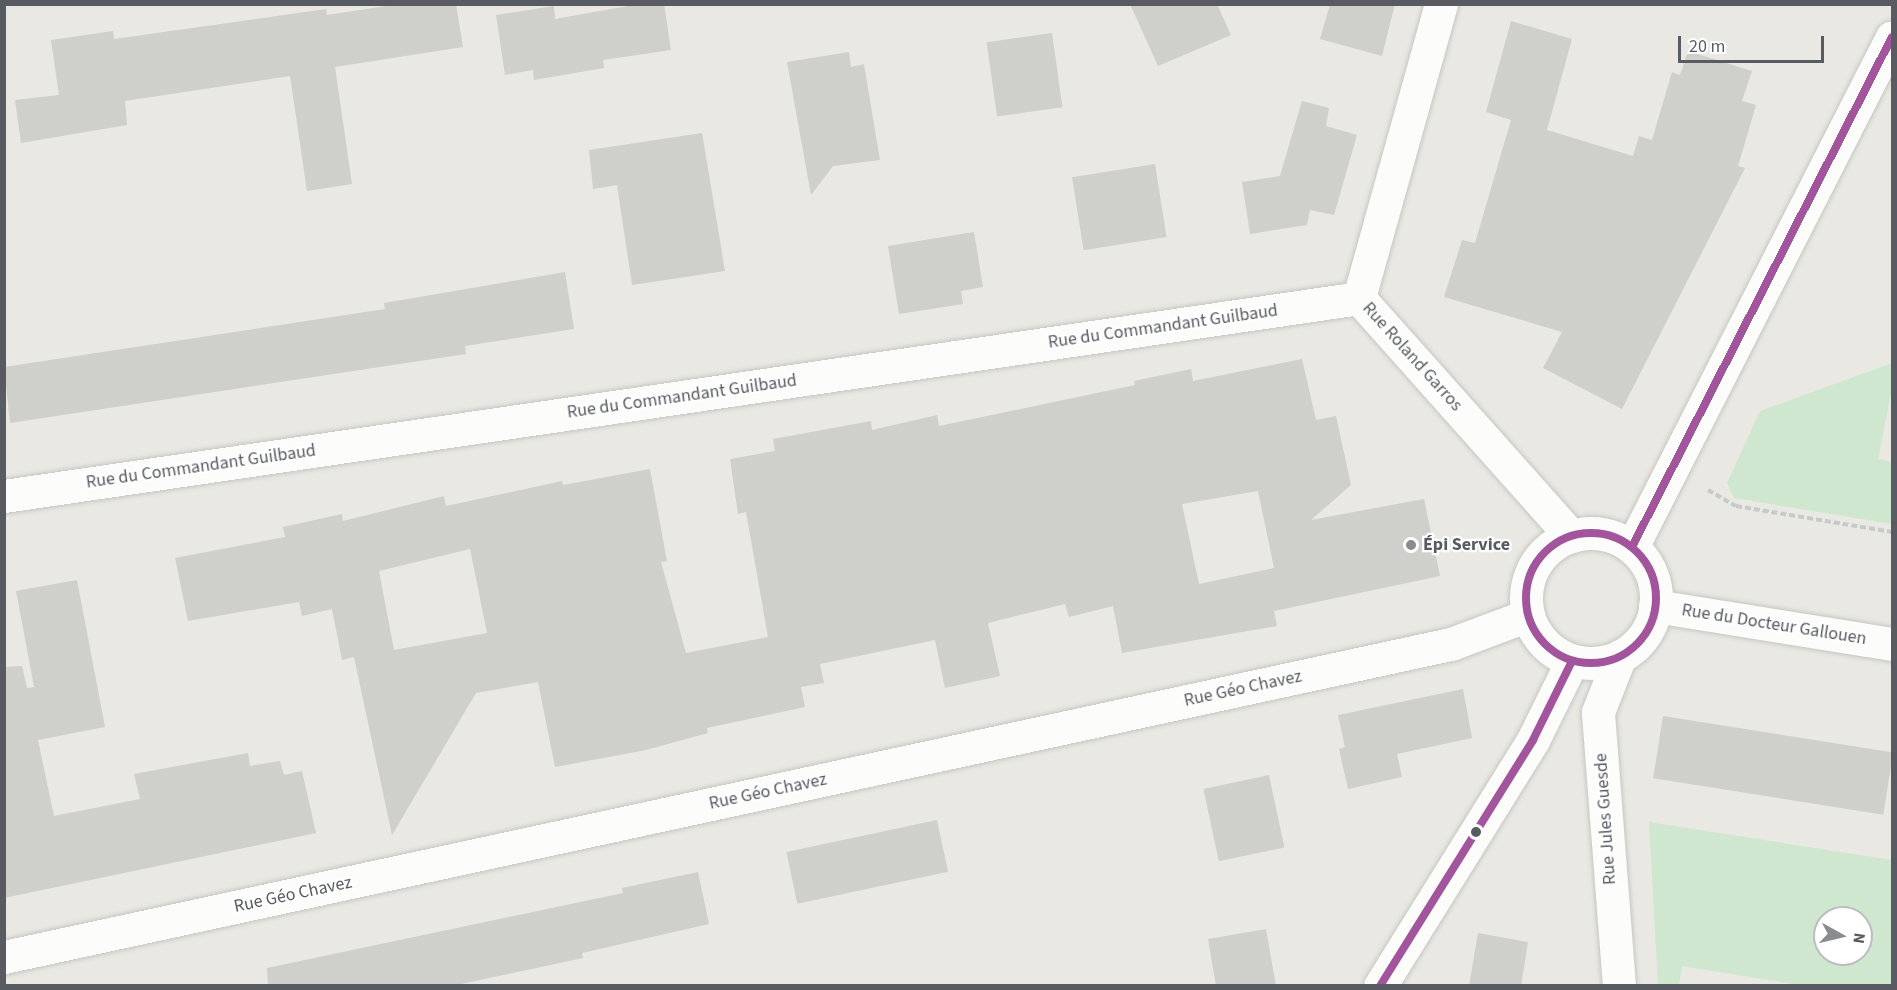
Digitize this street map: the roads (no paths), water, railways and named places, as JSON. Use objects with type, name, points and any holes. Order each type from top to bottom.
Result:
[{"type":"street","name":"Rue Roland Garros","points":[[1441,4],[1359,298],[1571,536]]},
{"type":"street","points":[[1632,548],[1672,465],[1889,50]]},
{"type":"street","name":"Rue du Commandant Guilbaud","points":[[4,496],[1359,298]]},
{"type":"street","points":[[1603,534],[1632,548],[1651,573],[1655,606],[1644,635],[1620,656],[1597,662],[1572,661],[1545,643],[1528,615],[1526,599],[1534,567],[1556,543],[1571,536],[1603,534]]},
{"type":"street","name":"Rue du Docteur Gallouen","points":[[1655,606],[1893,644]]},
{"type":"street","name":"Rue Géo Chavez","points":[[4,957],[1451,644],[1528,615]]},
{"type":"street","name":"Rue Jules Guesde","points":[[1619,986],[1598,712],[1620,656]]},
{"type":"street","points":[[1380,986],[1533,740],[1572,661]]},
{"type":"place","name":"Épi Service","points":[[1411,545]]}]
